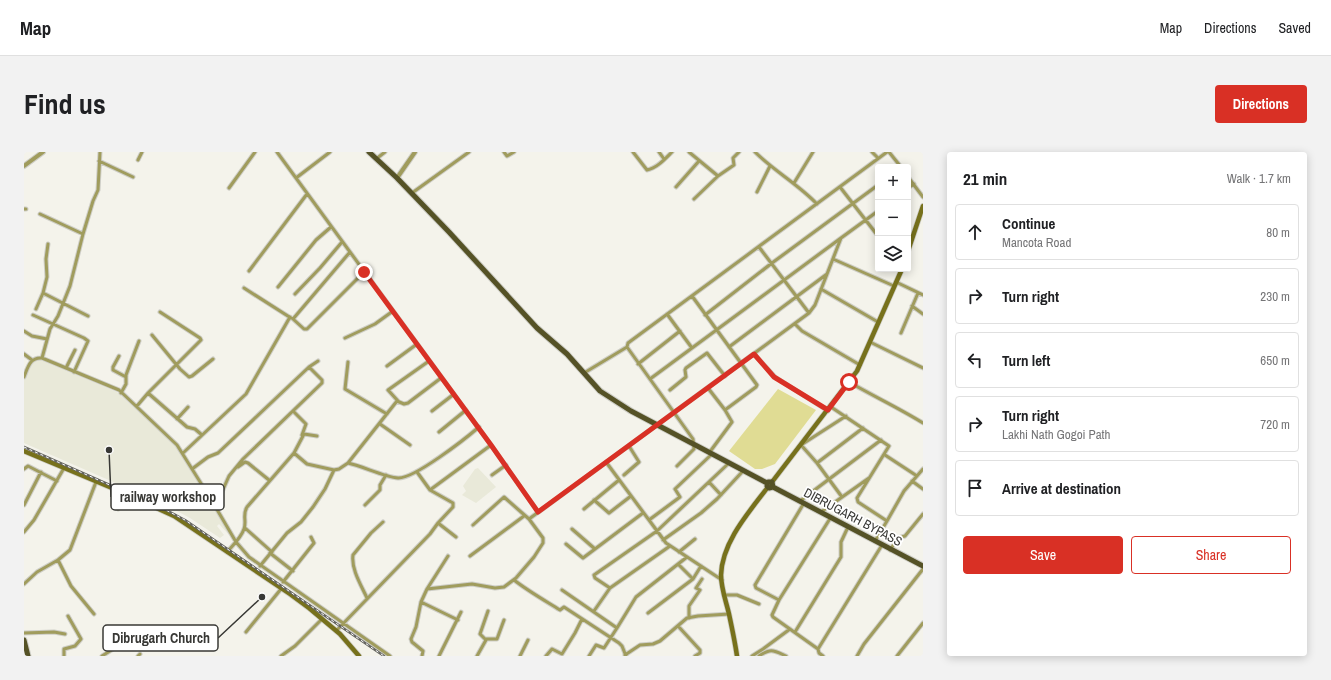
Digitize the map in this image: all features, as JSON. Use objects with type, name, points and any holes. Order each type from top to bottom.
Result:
[{"type":"main road","name":"DIBRUGARH BYPASS","points":[[369,152],[412,193],[537,328],[563,350],[595,386],[607,396],[631,411],[848,526],[923,568]]},
{"type":"main road","points":[[911,243],[923,206]]},
{"type":"main road","points":[[737,656],[721,575],[725,555],[733,536],[857,371],[901,272]]},
{"type":"main road","points":[[24,451],[124,493],[174,516],[322,618],[359,656]]},
{"type":"main road","points":[[24,640],[28,656]]},
{"type":"street","points":[[24,166],[43,152]]},
{"type":"street","points":[[42,358],[50,329],[64,303],[70,286],[83,234],[93,200],[98,190],[100,152]]},
{"type":"street","points":[[138,160],[142,152]]},
{"type":"street","points":[[229,188],[256,152]]},
{"type":"street","points":[[277,152],[506,465],[538,512]]},
{"type":"street","points":[[296,178],[330,152]]},
{"type":"street","points":[[376,159],[385,152]]},
{"type":"street","points":[[397,178],[415,152]]},
{"type":"street","points":[[504,152],[507,156],[514,152]]},
{"type":"street","points":[[633,152],[647,170],[654,168],[672,152]]},
{"type":"street","points":[[659,152],[664,159]]},
{"type":"street","points":[[689,152],[718,176]]},
{"type":"street","points":[[694,199],[718,176],[734,165],[733,158],[739,152]]},
{"type":"street","points":[[755,152],[770,166],[794,183],[817,204]]},
{"type":"street","points":[[794,183],[813,152]]},
{"type":"street","points":[[872,152],[878,158]]},
{"type":"street","points":[[584,373],[627,347],[628,343],[878,158],[888,152],[898,164]]},
{"type":"street","points":[[412,193],[466,153]]},
{"type":"street","points":[[100,161],[133,177]]},
{"type":"street","points":[[676,187],[699,161]]},
{"type":"street","points":[[757,192],[770,166]]},
{"type":"street","points":[[911,180],[923,197]]},
{"type":"street","points":[[840,187],[875,232]]},
{"type":"street","points":[[705,315],[772,263],[875,187]]},
{"type":"street","points":[[249,271],[307,194]]},
{"type":"street","points":[[650,379],[875,213]]},
{"type":"street","points":[[40,214],[83,234]]},
{"type":"street","points":[[278,287],[316,240],[331,227]]},
{"type":"street","points":[[528,519],[809,313],[814,308],[841,238]]},
{"type":"street","points":[[295,294],[342,242]]},
{"type":"street","points":[[36,309],[43,293],[47,277],[46,259],[48,244]]},
{"type":"street","points":[[759,247],[809,313]]},
{"type":"street","points":[[183,453],[246,394],[291,318],[350,252]]},
{"type":"street","points":[[832,259],[923,295]]},
{"type":"street","points":[[244,288],[291,318],[305,330],[364,272]]},
{"type":"street","points":[[729,347],[826,274]]},
{"type":"street","points":[[821,289],[878,322]]},
{"type":"street","points":[[43,293],[88,316]]},
{"type":"street","points":[[901,333],[918,293]]},
{"type":"street","points":[[692,296],[757,386],[725,410]]},
{"type":"street","points":[[912,306],[923,314]]},
{"type":"street","points":[[345,338],[375,324],[393,310]]},
{"type":"street","points":[[137,406],[176,364],[201,340],[160,312]]},
{"type":"street","points":[[667,314],[692,348]]},
{"type":"street","points":[[33,315],[88,341],[74,372]]},
{"type":"street","points":[[795,324],[802,331],[860,365]]},
{"type":"street","points":[[24,331],[32,336],[47,339]]},
{"type":"street","points":[[638,364],[680,331]]},
{"type":"street","points":[[152,335],[186,376],[190,377],[213,359]]},
{"type":"street","points":[[121,392],[126,384],[126,377],[139,341]]},
{"type":"street","points":[[870,342],[923,368]]},
{"type":"street","points":[[386,366],[417,344]]},
{"type":"street","points":[[627,347],[694,439],[695,445],[692,451],[677,466]]},
{"type":"street","points":[[66,368],[75,350]]},
{"type":"street","points":[[670,390],[686,377],[686,368],[706,353],[725,376]]},
{"type":"street","points":[[24,354],[32,360]]},
{"type":"street","points":[[754,354],[774,377],[846,416],[890,446],[858,495],[857,500],[887,521]]},
{"type":"street","points":[[119,356],[113,368],[115,371],[126,377]]},
{"type":"street","points":[[24,377],[32,360],[42,358],[115,388],[121,392],[178,445],[236,542],[249,557],[342,624],[390,656]]},
{"type":"street","points":[[192,469],[206,458],[218,453],[309,367],[318,361]]},
{"type":"street","points":[[429,361],[388,391],[398,401],[404,404],[408,403],[441,378]]},
{"type":"street","points":[[348,362],[345,389],[387,414]]},
{"type":"street","points":[[212,501],[221,494],[229,476],[234,469],[323,382],[309,367]]},
{"type":"street","points":[[849,382],[923,423]]},
{"type":"street","points":[[649,520],[680,497],[675,490],[710,453],[732,422],[725,410],[708,388]]},
{"type":"street","points":[[148,393],[188,428],[195,429],[202,435]]},
{"type":"street","points":[[432,411],[454,394]]},
{"type":"street","points":[[294,453],[307,464],[334,470],[339,469],[348,463],[398,401]]},
{"type":"street","points":[[177,419],[188,407]]},
{"type":"street","points":[[439,432],[466,410]]},
{"type":"street","points":[[227,552],[236,542],[244,528],[244,511],[269,480],[294,453],[302,436],[306,424],[293,411]]},
{"type":"street","points":[[842,497],[817,463],[801,445],[846,416]]},
{"type":"street","points":[[380,424],[410,445]]},
{"type":"street","points":[[348,463],[400,478],[417,472],[478,428]]},
{"type":"street","points":[[817,463],[863,428]]},
{"type":"street","points":[[302,436],[306,434],[317,436]]},
{"type":"street","points":[[779,600],[756,588],[755,585],[802,502],[881,440]]},
{"type":"street","points":[[430,490],[491,445]]},
{"type":"street","points":[[624,475],[639,462],[629,446]]},
{"type":"street","points":[[885,455],[917,476]]},
{"type":"street","points":[[234,469],[247,462],[269,480]]},
{"type":"street","points":[[606,462],[663,540],[722,580]]},
{"type":"street","points":[[610,588],[595,578],[594,574],[656,531],[729,463]]},
{"type":"street","points":[[492,475],[506,465]]},
{"type":"street","points":[[24,470],[28,466],[57,481]]},
{"type":"street","points":[[24,532],[34,520],[64,468]]},
{"type":"street","points":[[875,541],[904,491],[923,469]]},
{"type":"street","points":[[260,566],[287,533],[301,522],[313,507],[327,485],[334,470]]},
{"type":"street","points":[[663,540],[701,513],[721,495],[743,471]]},
{"type":"street","points":[[24,505],[41,472]]},
{"type":"street","points":[[336,631],[424,541],[453,507],[454,504],[430,490],[417,472]]},
{"type":"street","points":[[365,505],[380,490],[380,485],[386,475]]},
{"type":"street","points":[[821,512],[870,477]]},
{"type":"street","points":[[584,509],[619,480]]},
{"type":"street","points":[[24,584],[37,572],[58,560],[70,550],[96,482]]},
{"type":"street","points":[[709,482],[721,495]]},
{"type":"street","points":[[912,482],[923,489]]},
{"type":"street","points":[[118,509],[124,493]]},
{"type":"street","points":[[594,500],[609,514],[631,496]]},
{"type":"street","points":[[427,589],[472,584],[500,588],[514,580],[543,543],[543,538],[528,519],[504,497],[473,525]]},
{"type":"street","points":[[566,544],[583,558],[643,513]]},
{"type":"street","points":[[890,550],[898,538],[904,537],[923,514]]},
{"type":"street","points":[[470,556],[524,516]]},
{"type":"street","points":[[823,656],[819,653],[818,649],[772,616],[779,600],[831,517]]},
{"type":"street","points":[[367,598],[357,576],[353,562],[353,555],[370,533],[383,522]]},
{"type":"street","points":[[438,523],[456,537]]},
{"type":"street","points":[[795,632],[841,557],[841,542],[848,526]]},
{"type":"street","points":[[244,528],[293,572]]},
{"type":"street","points":[[572,529],[594,549]]},
{"type":"street","points":[[283,582],[293,572],[314,544],[312,537]]},
{"type":"street","points":[[679,552],[695,539]]},
{"type":"street","points":[[818,649],[882,545]]},
{"type":"street","points":[[594,611],[610,588],[670,546]]},
{"type":"street","points":[[422,656],[423,652],[412,642],[411,639],[416,627],[421,602],[427,589],[448,556]]},
{"type":"street","points":[[589,656],[596,645],[604,648],[636,596],[687,557]]},
{"type":"street","points":[[58,560],[72,586],[94,614]]},
{"type":"street","points":[[678,564],[693,579]]},
{"type":"street","points":[[648,613],[693,579],[701,566]]},
{"type":"street","points":[[858,655],[864,644],[923,568]]},
{"type":"street","points":[[689,618],[689,606],[700,590],[696,588],[702,579]]},
{"type":"street","points":[[514,580],[560,610],[564,607],[621,644],[625,656],[640,645],[653,644],[660,641],[689,618],[729,614]]},
{"type":"street","points":[[246,632],[282,589]]},
{"type":"street","points":[[562,590],[617,628]]},
{"type":"street","points":[[724,595],[737,594],[759,604]]},
{"type":"street","points":[[421,602],[458,620]]},
{"type":"street","points":[[488,611],[480,635],[486,639],[497,640],[504,620]]},
{"type":"street","points":[[439,656],[461,612]]},
{"type":"street","points":[[64,656],[64,649],[75,646],[81,639],[68,616]]},
{"type":"street","points":[[281,656],[295,646],[322,618]]},
{"type":"street","points":[[546,656],[552,649],[562,654],[582,619]]},
{"type":"street","points":[[897,656],[923,623]]},
{"type":"street","points":[[678,626],[700,650],[700,653],[695,656]]},
{"type":"street","points":[[752,656],[790,629]]},
{"type":"street","points":[[24,633],[54,632],[65,634]]},
{"type":"street","points":[[102,656],[121,644],[119,634]]},
{"type":"street","points":[[477,656],[486,639]]},
{"type":"street","points":[[520,656],[528,640]]},
{"type":"street","points":[[759,656],[769,650],[773,650],[786,656]]},
{"type":"shaded area","points":[[39,359],[117,392],[177,447],[228,530],[229,535],[219,524],[217,526],[224,535],[220,538],[190,518],[166,505],[24,443],[24,380],[33,362]]},
{"type":"shaded area","points":[[778,389],[816,410],[775,464],[762,469],[755,469],[729,451]]},
{"type":"shaded area","points":[[478,468],[496,487],[476,503],[462,495],[466,491],[463,486],[475,469]]},
{"type":"railway","points":[[24,447],[166,510],[185,520],[384,656]]},
{"type":"place","name":"railway workshop","points":[[109,450]]},
{"type":"place","name":"Dibrugarh Church","points":[[262,597]]},
{"type":"route","points":[[364,272],[466,410],[538,512],[754,354],[774,377],[828,410],[849,382]]}]
